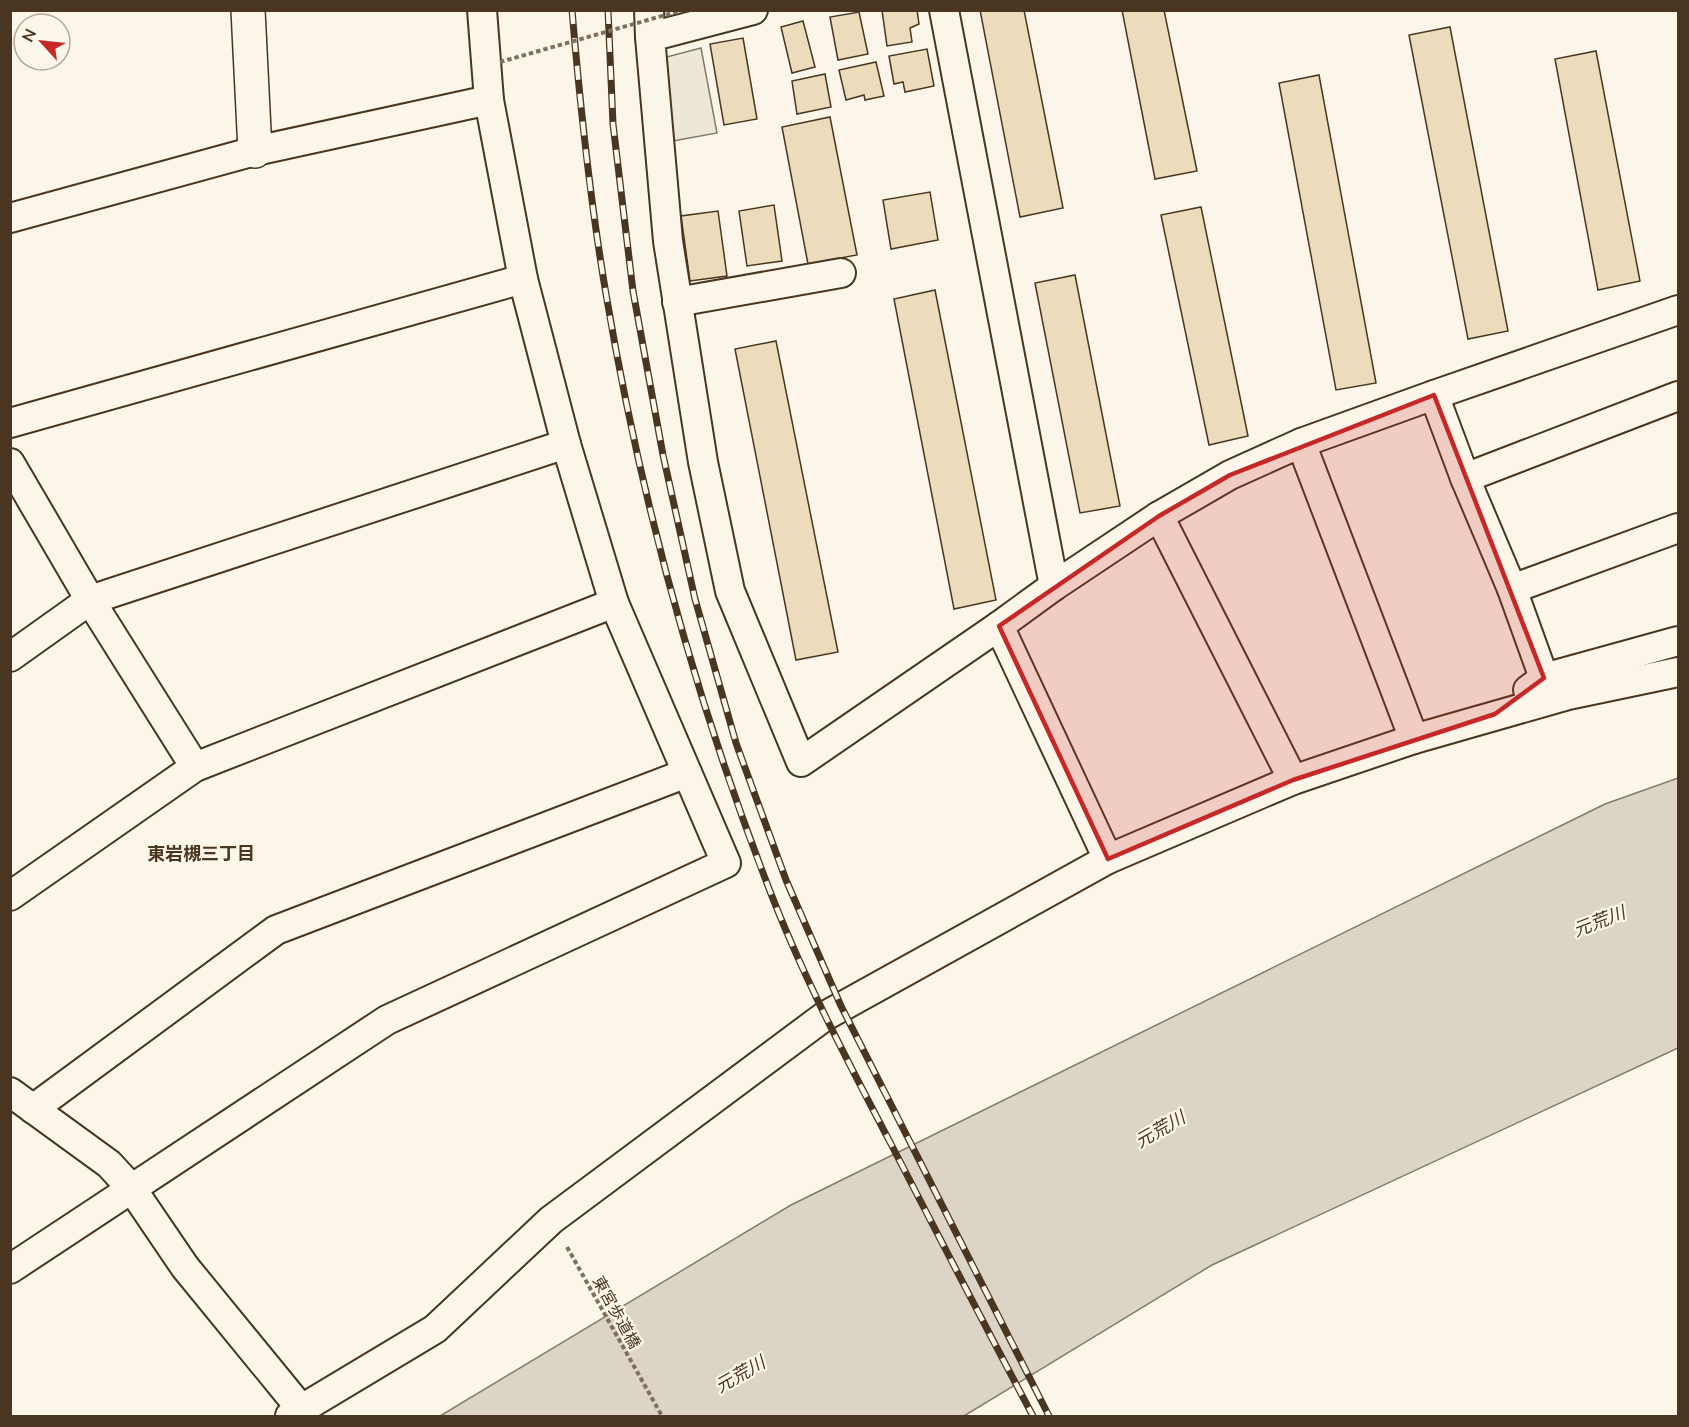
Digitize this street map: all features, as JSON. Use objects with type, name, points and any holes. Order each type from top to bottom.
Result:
[{"type":"street","points":[[248,10],[255,151]]},
{"type":"street","points":[[10,1269],[387,1020],[726,863],[614,603],[566,444],[523,279],[489,100],[482,10]]},
{"type":"street","points":[[753,10],[649,24],[668,241],[703,462],[730,591],[801,762],[1054,586],[1159,516],[1230,475],[1301,443],[1678,310]]},
{"type":"street","points":[[944,10],[1054,586]]},
{"type":"street","points":[[10,218],[255,151],[489,100]]},
{"type":"street","points":[[677,302],[841,273]]},
{"type":"street","points":[[10,423],[523,279]]},
{"type":"street","points":[[1434,395],[1465,478],[1512,589],[1544,678]]},
{"type":"street","points":[[1465,478],[1678,396]]},
{"type":"street","points":[[1301,443],[1414,739]]},
{"type":"street","points":[[10,657],[90,600],[566,444]]},
{"type":"street","points":[[10,463],[90,600],[195,767]]},
{"type":"street","points":[[1159,516],[1293,780]]},
{"type":"street","points":[[1512,589],[1678,528]]},
{"type":"street","points":[[10,896],[195,767],[614,603]]},
{"type":"street","points":[[999,626],[1108,859]]},
{"type":"street","points":[[1495,714],[1544,678],[1678,640]]},
{"type":"street","points":[[687,773],[276,930],[22,1100],[109,1164],[132,1189],[185,1267],[296,1413],[435,1329],[551,1220],[825,1016],[1108,859],[1293,780],[1414,739],[1568,694],[1678,672]]},
{"type":"path","points":[[500,62],[683,10]]},
{"type":"path","name":"東宮歩道橋","points":[[551,1220],[662,1416]]},
{"type":"highlighted area","points":[[1434,395],[1544,678],[1495,714],[1293,780],[1108,859],[999,626],[1159,516],[1230,475]]},
{"type":"shaded area","points":[[701,48],[717,133],[667,142],[659,59]]},
{"type":"water","name":"元荒川","points":[[1678,778],[1678,1048],[1212,1265],[964,1416],[440,1416],[791,1205],[1605,804]]},
{"type":"building","points":[[882,10],[917,10],[919,24],[910,28],[912,42],[887,46]]},
{"type":"building","points":[[980,10],[1024,10],[1063,208],[1020,217]]},
{"type":"building","points":[[1122,10],[1164,10],[1197,171],[1155,179]]},
{"type":"building","points":[[859,12],[868,54],[838,60],[830,17]]},
{"type":"building","points":[[803,21],[815,67],[792,73],[781,27]]},
{"type":"building","points":[[1450,27],[1508,331],[1468,339],[1409,35]]},
{"type":"building","points":[[743,38],[757,119],[724,125],[710,44]]},
{"type":"building","points":[[927,49],[934,86],[905,92],[903,82],[894,84],[889,56]]},
{"type":"building","points":[[1596,51],[1640,281],[1598,290],[1555,59]]},
{"type":"building","points":[[876,62],[884,96],[865,100],[864,95],[846,100],[839,70]]},
{"type":"building","points":[[825,74],[831,107],[797,114],[792,81]]},
{"type":"building","points":[[1319,75],[1376,383],[1336,390],[1279,83]]},
{"type":"building","points":[[830,117],[857,255],[808,264],[782,127]]},
{"type":"building","points":[[930,192],[938,240],[891,249],[883,200]]},
{"type":"building","points":[[774,205],[782,261],[747,266],[739,211]]},
{"type":"building","points":[[1201,207],[1248,436],[1209,445],[1161,215]]},
{"type":"building","points":[[718,211],[727,276],[690,281],[681,216]]},
{"type":"building","points":[[1075,275],[1120,506],[1080,513],[1035,283]]},
{"type":"building","points":[[935,290],[996,600],[954,609],[894,299]]},
{"type":"building","points":[[776,341],[838,652],[796,660],[735,349]]},
{"type":"railway","points":[[572,10],[590,188],[620,370],[635,445],[672,594],[716,741],[768,886],[810,985],[1033,1416]]},
{"type":"railway","points":[[608,10],[613,124],[633,291],[663,455],[695,599],[736,743],[786,880],[841,1006],[1049,1416]]},
{"type":"district","name":"東岩槻三丁目","points":[[201,853]]}]
